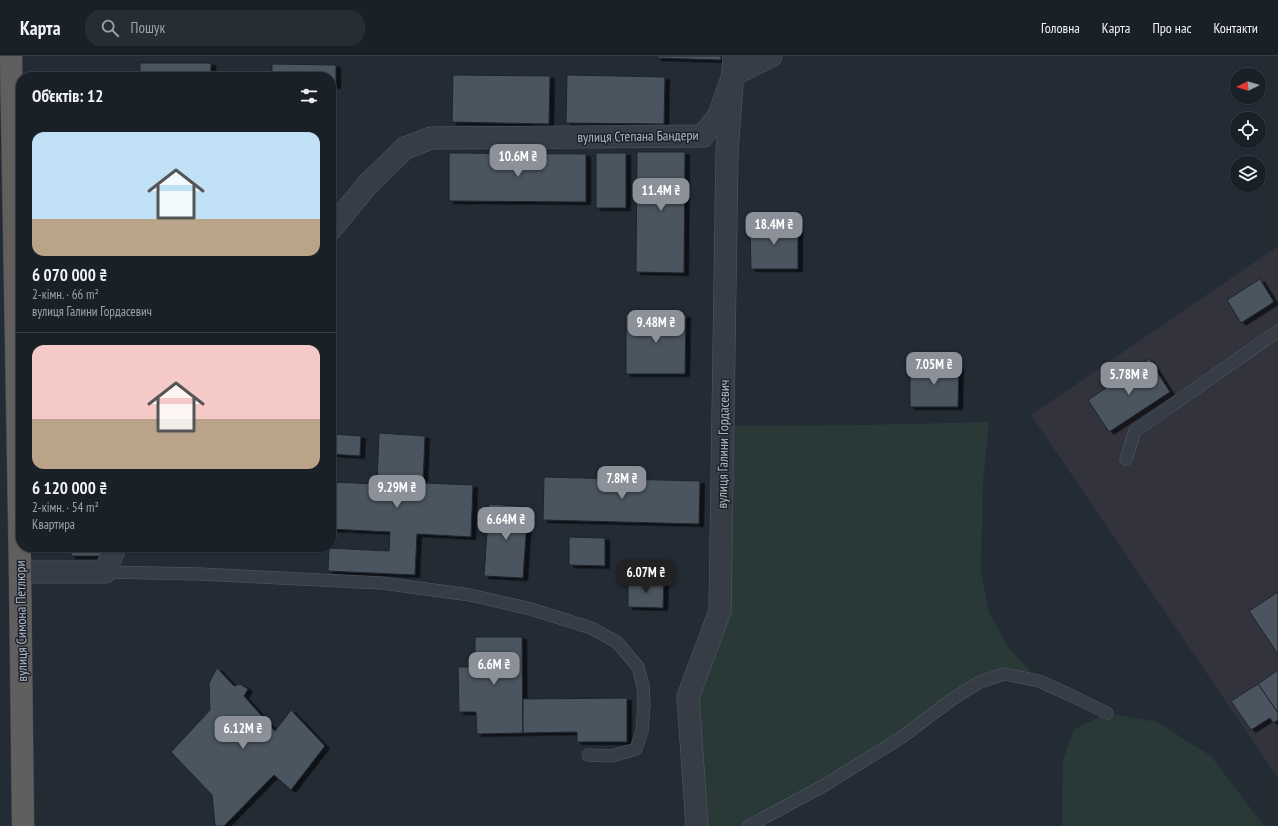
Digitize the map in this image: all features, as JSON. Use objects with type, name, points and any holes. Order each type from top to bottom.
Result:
[{"type":"highway","name":"вулиця Симона Петлюри","points":[[11,56],[16,168]]},
{"type":"highway","name":"вулиця Симона Петлюри","points":[[20,552],[23,826]]},
{"type":"street","points":[[733,66],[771,56]]},
{"type":"street","name":"вулиця Степана Бандери","points":[[336,222],[368,184],[405,148],[431,138],[703,136],[719,115],[733,66]]},
{"type":"street","name":"вулиця Галини Гордасевич","points":[[697,826],[688,698],[720,611],[727,161],[733,66]]},
{"type":"street","points":[[20,572],[105,572],[113,552]]},
{"type":"lane","points":[[1126,459],[1135,431],[1278,331]]},
{"type":"lane","points":[[105,572],[200,574],[382,583],[470,595],[531,609],[591,628],[617,642],[638,667],[643,686],[644,705],[642,731],[636,749],[612,756],[588,755]]},
{"type":"lane","points":[[749,826],[825,785],[902,737],[951,700],[980,682],[1004,674],[1039,681],[1107,713]]},
{"type":"shaded area","points":[[1278,246],[1278,778],[1031,415]]},
{"type":"shaded area","points":[[989,422],[983,483],[981,571],[989,612],[1008,647],[1039,681],[1004,674],[749,826],[697,826],[688,697],[720,611],[723,426]]},
{"type":"shaded area","points":[[1107,713],[1157,722],[1211,756],[1264,826],[1062,826],[1063,761],[1073,730]]},
{"type":"building","points":[[657,56],[721,56],[721,60],[657,58]]},
{"type":"building","points":[[140,63],[211,63],[211,72],[140,72]]},
{"type":"building","points":[[272,64],[336,65],[336,72],[272,72]]},
{"type":"building","points":[[453,75],[550,76],[549,124],[452,122]]},
{"type":"building","points":[[567,75],[665,77],[664,124],[566,123]]},
{"type":"building","points":[[637,152],[685,152],[684,273],[636,272]]},
{"type":"building","points":[[449,153],[586,154],[586,202],[449,201]]},
{"type":"building","points":[[596,153],[626,153],[626,208],[596,208]]},
{"type":"building","points":[[750,223],[798,223],[798,269],[751,269]]},
{"type":"building","points":[[1260,279],[1274,302],[1241,323],[1227,300]]},
{"type":"building","points":[[626,314],[686,315],[685,374],[626,374]]},
{"type":"building","points":[[1149,359],[1170,392],[1109,432],[1088,400]]},
{"type":"building","points":[[910,365],[959,366],[958,407],[910,407]]},
{"type":"building","points":[[379,433],[425,436],[423,483],[473,485],[471,537],[417,534],[415,575],[328,571],[329,552],[336,552],[336,548],[389,551],[390,532],[336,529],[336,482],[377,484]]},
{"type":"building","points":[[336,434],[361,436],[360,456],[336,454]]},
{"type":"building","points":[[544,477],[700,481],[699,524],[543,520]]},
{"type":"building","points":[[489,504],[528,507],[523,578],[484,576]]},
{"type":"building","points":[[569,537],[605,538],[605,566],[569,565]]},
{"type":"building","points":[[71,552],[105,552],[105,556],[71,556]]},
{"type":"building","points":[[628,580],[664,580],[663,608],[628,607]]},
{"type":"building","points":[[1278,592],[1278,654],[1249,611]]},
{"type":"building","points":[[475,637],[522,637],[523,733],[477,734],[476,712],[459,712],[458,667],[475,667]]},
{"type":"building","points":[[217,668],[234,686],[240,684],[248,689],[244,696],[275,731],[291,710],[325,746],[291,790],[274,775],[224,826],[215,826],[212,795],[171,752],[210,710],[209,683]]},
{"type":"building","points":[[1278,670],[1278,713],[1258,684]]},
{"type":"building","points":[[1258,684],[1278,713],[1278,720],[1273,723],[1270,718],[1251,730],[1231,701]]},
{"type":"building","points":[[627,698],[627,742],[577,742],[577,732],[523,733],[523,699]]}]
